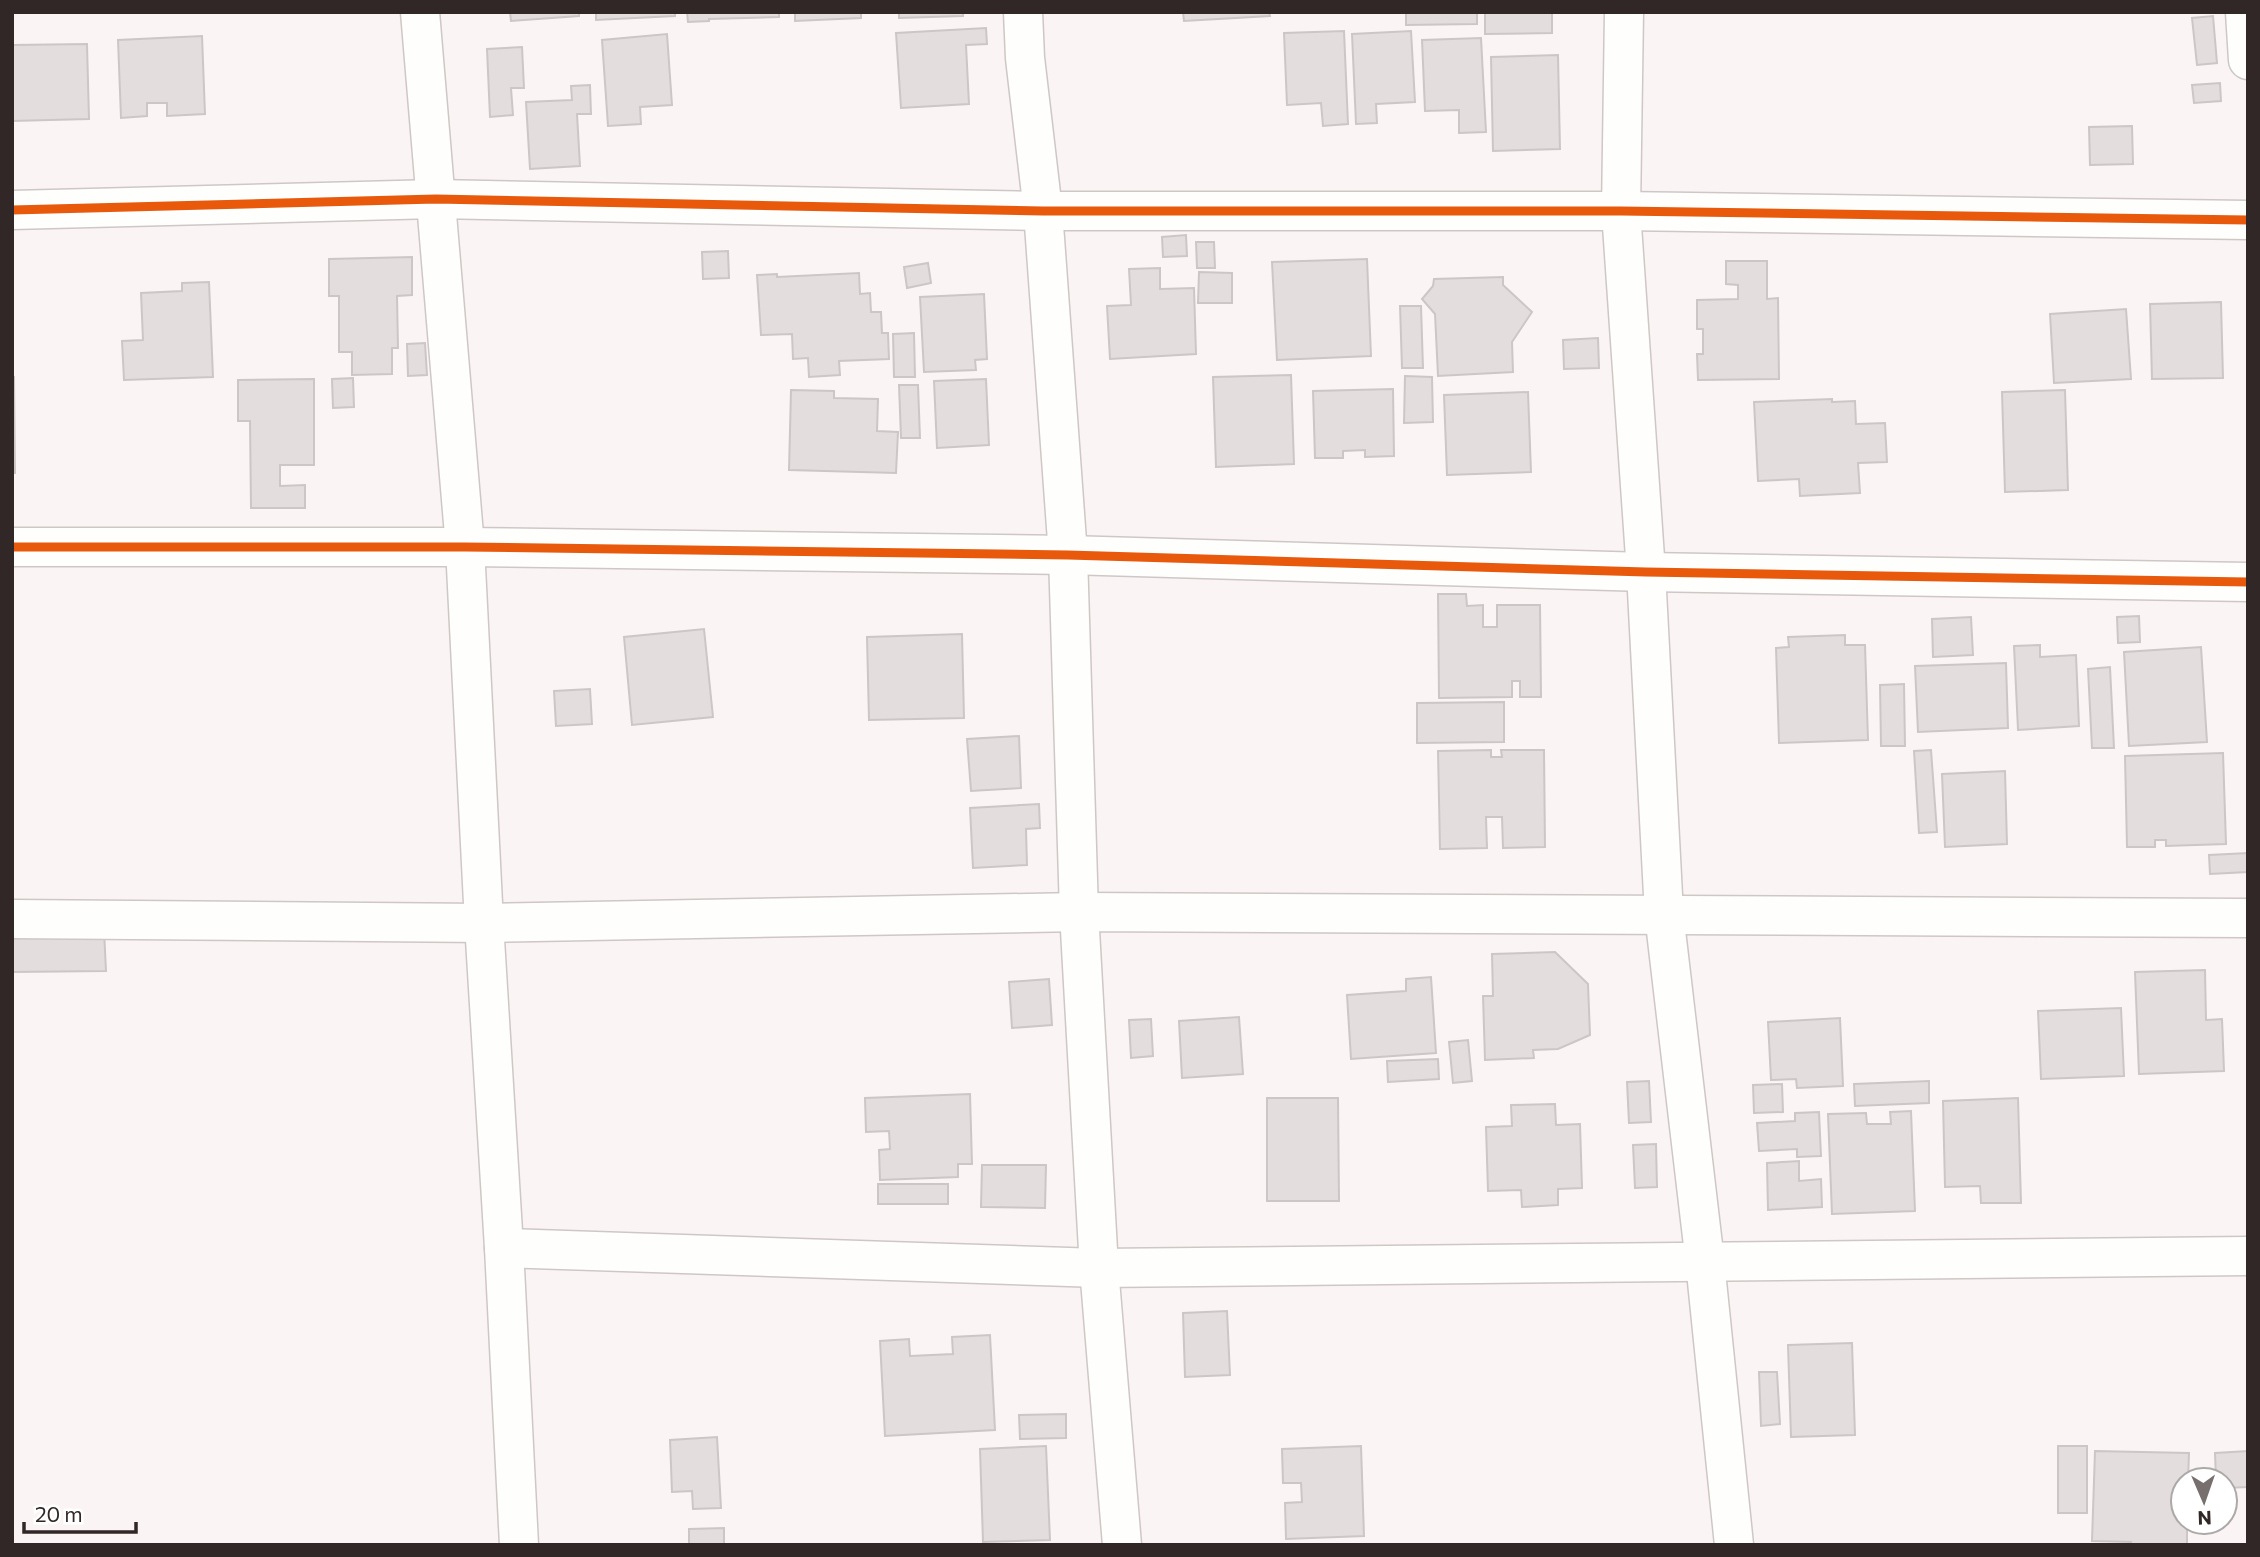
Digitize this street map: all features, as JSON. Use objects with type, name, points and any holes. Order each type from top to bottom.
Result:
[{"type":"street","points":[[420,12],[465,547],[519,1545]]},
{"type":"street","points":[[1023,12],[1025,58],[1043,211],[1068,555],[1079,912],[1099,1268],[1122,1545]]},
{"type":"street","points":[[1623,12],[1622,211],[1646,572],[1664,914],[1705,1262],[1734,1545]]},
{"type":"street","points":[[2245,12],[2248,60]]},
{"type":"street","points":[[12,210],[436,199],[1043,211],[1622,211],[2248,220]]},
{"type":"street","points":[[12,547],[465,547],[1068,555],[1646,572],[2248,582]]},
{"type":"street","points":[[12,919],[484,923],[1079,912],[2248,918]]},
{"type":"street","points":[[504,1248],[1099,1268],[2248,1256]]},
{"type":"building","points":[[510,12],[579,12],[579,16],[511,21]]},
{"type":"building","points":[[596,12],[675,12],[675,16],[596,20]]},
{"type":"building","points":[[687,12],[779,12],[779,17],[688,22]]},
{"type":"building","points":[[795,12],[861,12],[861,18],[795,21]]},
{"type":"building","points":[[899,12],[963,12],[963,16],[899,18]]},
{"type":"building","points":[[1183,12],[1269,12],[1270,16],[1184,21]]},
{"type":"building","points":[[1406,12],[1477,12],[1477,24],[1406,25]]},
{"type":"building","points":[[1485,12],[1552,12],[1552,33],[1485,34]]},
{"type":"building","points":[[2213,16],[2217,63],[2197,65],[2192,18]]},
{"type":"building","points":[[986,28],[987,44],[966,45],[969,104],[901,108],[896,33]]},
{"type":"building","points":[[1344,31],[1348,124],[1323,126],[1321,103],[1287,105],[1284,33]]},
{"type":"building","points":[[1411,31],[1415,102],[1376,104],[1377,123],[1356,124],[1352,34]]},
{"type":"building","points":[[667,34],[672,105],[640,107],[641,124],[608,126],[602,40]]},
{"type":"building","points":[[202,36],[205,114],[167,116],[167,103],[147,103],[147,116],[121,118],[118,40]]},
{"type":"building","points":[[1481,38],[1486,132],[1459,133],[1459,110],[1425,111],[1422,40]]},
{"type":"building","points":[[87,44],[89,119],[12,121],[12,45]]},
{"type":"building","points":[[522,47],[524,88],[511,88],[513,115],[490,117],[487,49]]},
{"type":"building","points":[[1558,55],[1560,149],[1493,151],[1491,57]]},
{"type":"building","points":[[2220,83],[2221,101],[2194,103],[2192,85]]},
{"type":"building","points":[[590,85],[591,114],[577,114],[580,166],[530,169],[526,102],[572,100],[571,86]]},
{"type":"building","points":[[2132,126],[2133,164],[2090,165],[2089,127]]},
{"type":"building","points":[[1186,235],[1187,256],[1163,257],[1162,237]]},
{"type":"building","points":[[1196,242],[1214,242],[1215,268],[1197,268]]},
{"type":"building","points":[[728,251],[729,278],[703,279],[702,252]]},
{"type":"building","points":[[412,257],[412,295],[397,296],[398,348],[392,348],[392,374],[352,375],[352,352],[339,352],[339,296],[329,296],[329,259]]},
{"type":"building","points":[[1367,259],[1371,356],[1277,360],[1272,262]]},
{"type":"building","points":[[1726,261],[1767,261],[1767,299],[1778,298],[1779,379],[1698,380],[1697,354],[1703,354],[1703,329],[1697,329],[1697,300],[1738,299],[1738,285],[1726,284]]},
{"type":"building","points":[[928,263],[931,283],[907,288],[904,267]]},
{"type":"building","points":[[1160,268],[1160,289],[1194,288],[1196,354],[1110,359],[1107,306],[1131,305],[1129,269]]},
{"type":"building","points":[[1199,272],[1232,273],[1232,303],[1198,303]]},
{"type":"building","points":[[859,273],[860,294],[870,293],[871,312],[881,312],[882,333],[888,333],[889,359],[839,361],[840,375],[809,377],[808,358],[793,359],[792,334],[761,335],[757,275],[777,274],[777,277]]},
{"type":"building","points":[[1503,277],[1503,285],[1532,312],[1512,342],[1513,372],[1438,376],[1435,314],[1422,299],[1433,286],[1434,279]]},
{"type":"building","points":[[209,282],[213,377],[124,380],[122,341],[143,340],[141,293],[182,291],[182,283]]},
{"type":"building","points":[[984,294],[987,359],[975,360],[976,370],[924,372],[920,297]]},
{"type":"building","points":[[2221,302],[2223,378],[2152,379],[2150,304]]},
{"type":"building","points":[[1400,306],[1421,306],[1423,368],[1402,368]]},
{"type":"building","points":[[2126,309],[2131,379],[2054,383],[2050,314]]},
{"type":"building","points":[[914,333],[915,377],[894,377],[893,334]]},
{"type":"building","points":[[1598,338],[1599,368],[1564,369],[1563,340]]},
{"type":"building","points":[[425,343],[427,375],[408,376],[407,344]]},
{"type":"building","points":[[1291,375],[1294,464],[1216,467],[1213,377]]},
{"type":"building","points":[[1405,376],[1432,377],[1433,422],[1404,423]]},
{"type":"building","points":[[14,377],[15,473],[12,473]]},
{"type":"building","points":[[353,378],[354,407],[333,408],[332,379]]},
{"type":"building","points":[[314,379],[314,465],[280,465],[280,486],[305,485],[305,508],[251,508],[250,421],[238,421],[238,380]]},
{"type":"building","points":[[986,379],[989,445],[937,448],[934,381]]},
{"type":"building","points":[[899,385],[918,385],[920,438],[901,438]]},
{"type":"building","points":[[1393,389],[1394,456],[1365,457],[1365,450],[1343,451],[1343,458],[1315,458],[1313,391]]},
{"type":"building","points":[[791,390],[834,391],[834,398],[878,399],[877,431],[898,432],[896,473],[789,470]]},
{"type":"building","points":[[2065,390],[2068,490],[2005,492],[2002,392]]},
{"type":"building","points":[[1528,392],[1531,472],[1447,475],[1444,395]]},
{"type":"building","points":[[1832,399],[1832,402],[1855,401],[1856,424],[1885,423],[1887,462],[1858,463],[1860,493],[1800,496],[1799,479],[1758,481],[1754,402]]},
{"type":"building","points":[[1438,594],[1466,594],[1467,606],[1483,605],[1483,627],[1497,627],[1497,605],[1540,605],[1541,697],[1520,697],[1520,681],[1512,681],[1512,697],[1439,698]]},
{"type":"building","points":[[2139,616],[2140,642],[2118,643],[2117,617]]},
{"type":"building","points":[[1971,617],[1973,655],[1933,657],[1932,619]]},
{"type":"building","points":[[704,629],[713,717],[632,725],[624,637]]},
{"type":"building","points":[[962,634],[964,718],[869,720],[867,637]]},
{"type":"building","points":[[1845,635],[1845,645],[1865,645],[1868,740],[1779,743],[1776,648],[1789,647],[1788,637]]},
{"type":"building","points":[[2040,645],[2040,657],[2076,655],[2079,726],[2018,730],[2014,646]]},
{"type":"building","points":[[2201,647],[2207,742],[2129,746],[2124,652]]},
{"type":"building","points":[[2006,663],[2008,728],[1918,732],[1915,666]]},
{"type":"building","points":[[2110,667],[2114,748],[2092,748],[2088,669]]},
{"type":"building","points":[[1904,684],[1905,746],[1881,746],[1880,685]]},
{"type":"building","points":[[590,689],[592,724],[556,726],[554,691]]},
{"type":"building","points":[[1504,702],[1504,742],[1417,743],[1417,703]]},
{"type":"building","points":[[1019,736],[1021,788],[971,791],[967,739]]},
{"type":"building","points":[[1491,750],[1491,757],[1502,757],[1501,750],[1544,750],[1545,847],[1503,848],[1502,817],[1486,817],[1487,848],[1440,849],[1438,751]]},
{"type":"building","points":[[1931,750],[1937,832],[1919,833],[1914,751]]},
{"type":"building","points":[[2223,753],[2226,844],[2166,846],[2166,840],[2155,840],[2155,847],[2127,847],[2125,756]]},
{"type":"building","points":[[2005,771],[2007,844],[1945,847],[1942,774]]},
{"type":"building","points":[[1039,804],[1040,828],[1026,829],[1027,865],[973,868],[970,808]]},
{"type":"building","points":[[2248,853],[2248,872],[2210,874],[2209,855]]},
{"type":"building","points":[[12,929],[104,930],[106,971],[12,972]]},
{"type":"building","points":[[1555,952],[1588,984],[1590,1035],[1558,1049],[1533,1050],[1534,1058],[1485,1060],[1483,996],[1493,996],[1492,954]]},
{"type":"building","points":[[2205,970],[2206,1020],[2222,1019],[2224,1071],[2139,1074],[2135,972]]},
{"type":"building","points":[[1431,977],[1436,1053],[1351,1059],[1347,995],[1406,991],[1406,979]]},
{"type":"building","points":[[1049,979],[1052,1025],[1012,1028],[1009,982]]},
{"type":"building","points":[[2121,1008],[2124,1076],[2041,1079],[2038,1011]]},
{"type":"building","points":[[1239,1017],[1243,1074],[1182,1078],[1179,1021]]},
{"type":"building","points":[[1840,1018],[1843,1086],[1797,1088],[1796,1079],[1771,1080],[1768,1022]]},
{"type":"building","points":[[1151,1019],[1153,1056],[1131,1058],[1129,1020]]},
{"type":"building","points":[[1468,1040],[1472,1081],[1453,1083],[1449,1042]]},
{"type":"building","points":[[1438,1059],[1439,1079],[1388,1082],[1387,1061]]},
{"type":"building","points":[[1649,1081],[1651,1122],[1629,1123],[1627,1082]]},
{"type":"building","points":[[1929,1081],[1929,1103],[1855,1106],[1854,1084]]},
{"type":"building","points":[[1782,1084],[1783,1112],[1754,1113],[1753,1085]]},
{"type":"building","points":[[970,1094],[972,1164],[958,1164],[958,1177],[880,1180],[879,1150],[890,1149],[889,1131],[866,1132],[865,1098]]},
{"type":"building","points":[[1267,1098],[1338,1098],[1339,1201],[1267,1201]]},
{"type":"building","points":[[2018,1098],[2021,1203],[1981,1203],[1980,1186],[1945,1187],[1943,1101]]},
{"type":"building","points":[[1555,1104],[1556,1125],[1580,1124],[1582,1188],[1558,1189],[1558,1205],[1522,1207],[1521,1190],[1488,1191],[1486,1127],[1512,1126],[1511,1105]]},
{"type":"building","points":[[1911,1111],[1915,1211],[1832,1214],[1828,1114],[1866,1113],[1867,1124],[1891,1124],[1890,1112]]},
{"type":"building","points":[[1819,1112],[1821,1156],[1797,1157],[1797,1149],[1759,1151],[1757,1123],[1795,1121],[1795,1113]]},
{"type":"building","points":[[1656,1144],[1657,1187],[1635,1188],[1633,1145]]},
{"type":"building","points":[[1799,1161],[1799,1181],[1821,1179],[1822,1207],[1768,1210],[1767,1163]]},
{"type":"building","points":[[982,1165],[1046,1165],[1045,1208],[981,1207]]},
{"type":"building","points":[[878,1184],[948,1184],[948,1204],[878,1204]]},
{"type":"building","points":[[1227,1311],[1230,1375],[1185,1377],[1183,1313]]},
{"type":"building","points":[[990,1335],[995,1430],[885,1436],[880,1341],[909,1339],[910,1356],[953,1354],[952,1337]]},
{"type":"building","points":[[1852,1343],[1855,1435],[1791,1437],[1788,1345]]},
{"type":"building","points":[[1759,1372],[1777,1372],[1780,1424],[1761,1426]]},
{"type":"building","points":[[1066,1414],[1066,1438],[1020,1439],[1019,1415]]},
{"type":"building","points":[[717,1437],[721,1508],[693,1509],[692,1491],[672,1492],[670,1440]]},
{"type":"building","points":[[1046,1446],[1050,1540],[983,1542],[980,1449]]},
{"type":"building","points":[[1361,1446],[1364,1536],[1286,1539],[1285,1503],[1302,1502],[1301,1483],[1283,1483],[1282,1449]]},
{"type":"building","points":[[2058,1446],[2087,1446],[2087,1513],[2058,1513]]},
{"type":"building","points":[[2095,1451],[2189,1453],[2189,1466],[2169,1466],[2169,1536],[2187,1536],[2187,1545],[2130,1545],[2131,1542],[2092,1541]]},
{"type":"building","points":[[2248,1451],[2248,1487],[2239,1487],[2239,1466],[2215,1466],[2215,1453]]},
{"type":"building","points":[[724,1528],[724,1545],[689,1545],[689,1529]]},
{"type":"cycle path","points":[[12,210],[436,199],[1043,211],[1621,211],[2248,220]]},
{"type":"cycle path","points":[[12,547],[465,547],[1068,555],[1646,572],[2248,582]]}]
